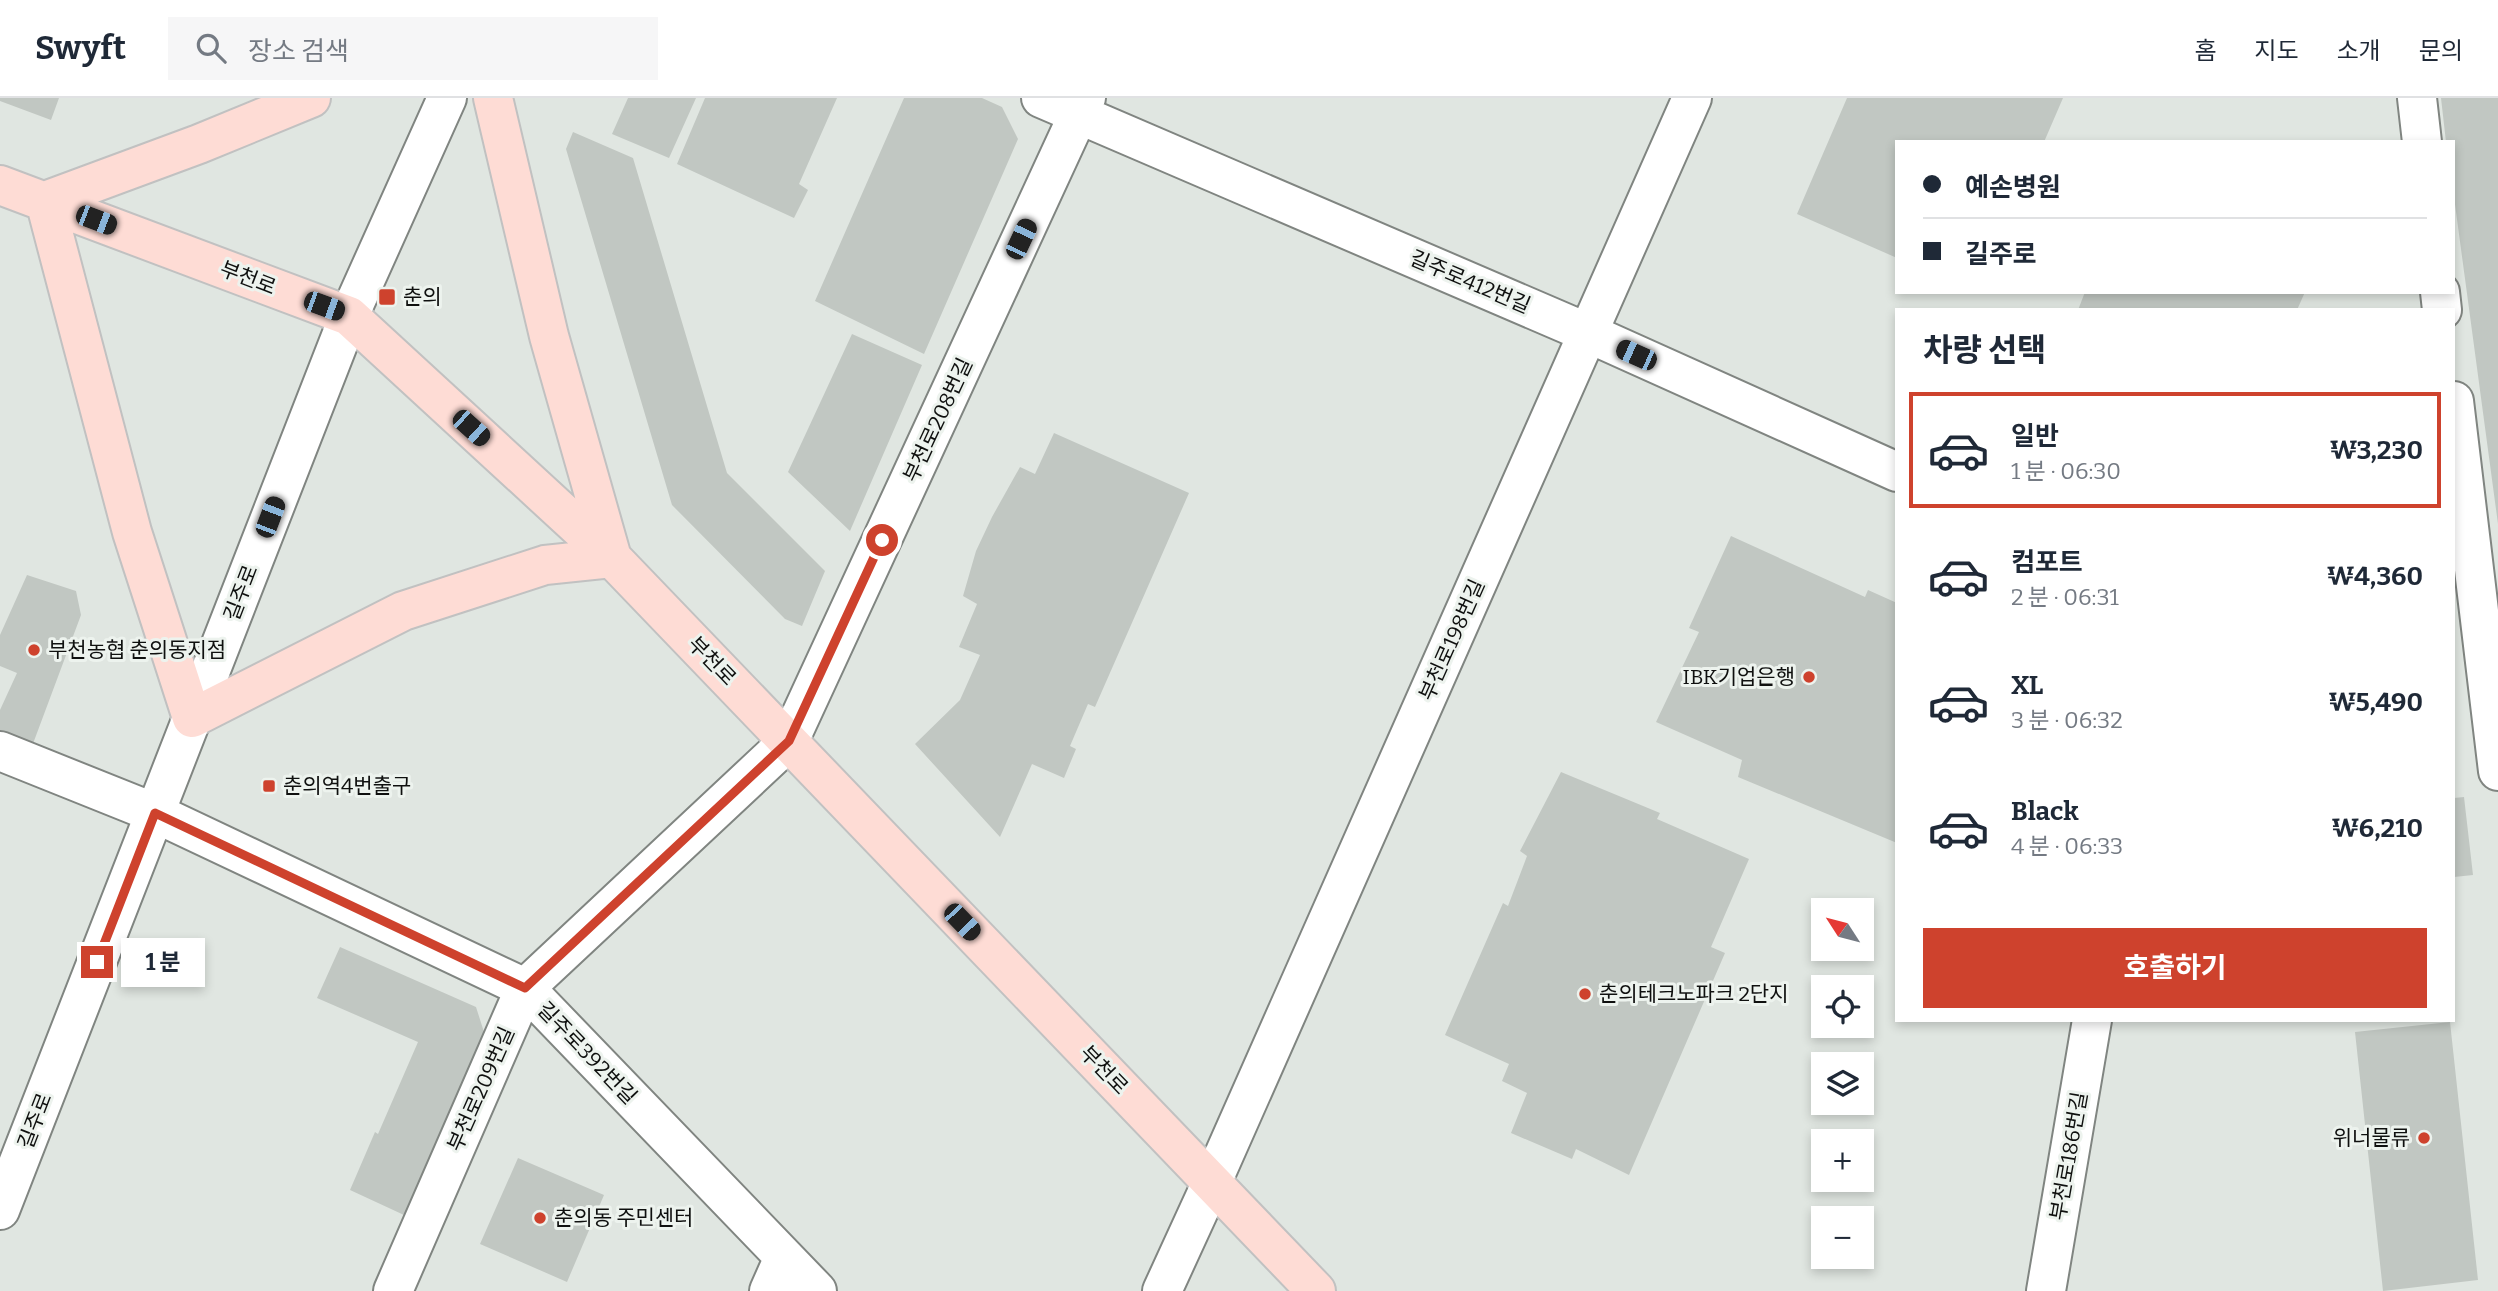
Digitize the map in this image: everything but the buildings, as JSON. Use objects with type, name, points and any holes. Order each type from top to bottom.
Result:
[{"type":"main road","points":[[311,98],[45,201],[132,532],[192,718],[403,611],[545,565],[612,558],[549,336],[493,98]]},
{"type":"main road","name":"부천로","points":[[0,185],[349,316],[612,558],[1316,1291]]},
{"type":"street","name":"길주로","points":[[0,1210],[349,316],[447,98]]},
{"type":"street","name":"길주로412번길","points":[[1041,98],[1083,106],[1895,471]]},
{"type":"street","name":"부천로198번길","points":[[1162,1291],[1692,98]]},
{"type":"street","points":[[2417,98],[2422,140]]},
{"type":"street","name":"부천로208번길","points":[[789,741],[1083,106]]},
{"type":"street","points":[[2455,418],[2463,552],[2498,771]]},
{"type":"street","name":"부천로209번길","points":[[393,1291],[525,988],[789,741]]},
{"type":"street","name":"길주로392번길","points":[[0,751],[155,813],[525,988],[777,1274],[817,1291]]},
{"type":"street","name":"부천로186번길","points":[[2046,1291],[2092,1022]]},
{"type":"place","name":"춘의","points":[[387,297]]},
{"type":"place","name":"부천농협 춘의동지점","points":[[34,650]]},
{"type":"place","name":"IBK기업은행","points":[[1809,677]]},
{"type":"place","name":"춘의역4번출구","points":[[269,786]]},
{"type":"place","name":"춘의테크노파크 2단지","points":[[1585,994]]},
{"type":"place","name":"위너물류","points":[[2424,1138]]},
{"type":"place","name":"춘의동 주민센터","points":[[540,1218]]},
{"type":"route","points":[[97,962],[155,813],[525,988],[789,741],[882,540]]}]
